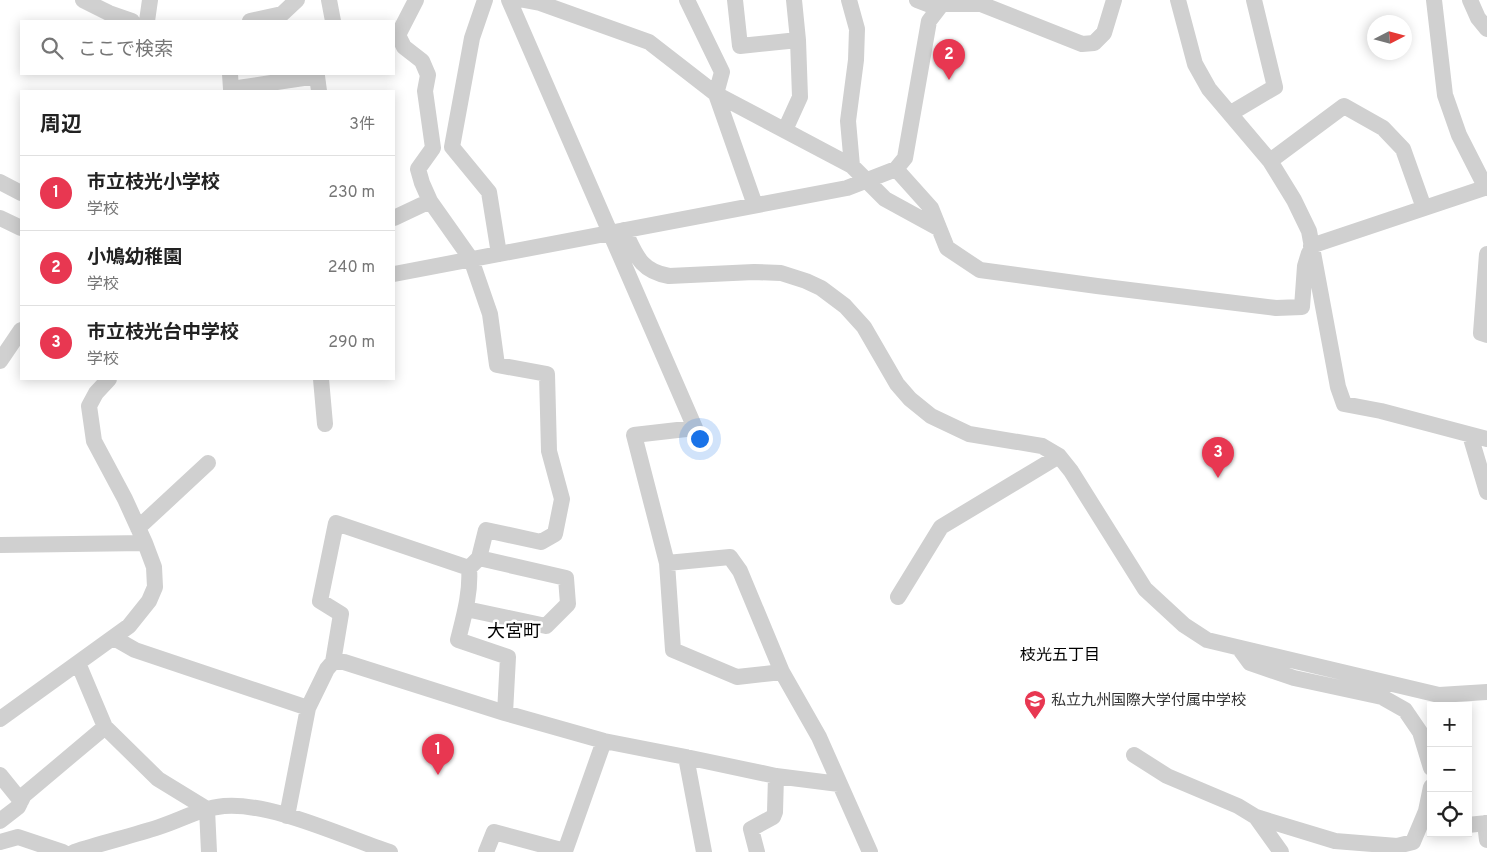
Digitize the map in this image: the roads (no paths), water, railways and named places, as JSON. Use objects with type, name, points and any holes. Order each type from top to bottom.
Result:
[{"type":"street","points":[[83,0],[109,13],[129,20]]},
{"type":"street","points":[[147,20],[150,0]]},
{"type":"street","points":[[255,20],[282,14],[297,0]]},
{"type":"street","points":[[330,0],[333,20]]},
{"type":"street","points":[[416,0],[398,35],[404,47],[422,61],[428,75],[425,91],[433,148],[418,169],[422,183],[430,200],[471,258],[490,314],[497,365],[547,374],[549,451],[562,499],[554,534],[541,542],[486,530],[474,563],[466,609],[458,640],[508,657],[505,712]]},
{"type":"street","points":[[485,0],[472,38],[452,147],[489,192],[499,254]]},
{"type":"street","points":[[510,0],[618,232],[695,428],[634,434],[667,563],[673,650],[737,677],[782,672]]},
{"type":"street","points":[[524,0],[540,1],[648,42],[716,94],[856,169],[885,199],[938,228]]},
{"type":"street","points":[[687,0],[722,72],[716,94],[755,205]]},
{"type":"street","points":[[735,0],[740,46],[798,40]]},
{"type":"street","points":[[785,130],[800,97],[798,40],[794,0]]},
{"type":"street","points":[[849,0],[858,29],[848,121],[856,169]]},
{"type":"street","points":[[917,0],[940,4],[981,4],[1082,44],[1094,43],[1104,33],[1114,0]]},
{"type":"street","points":[[1178,0],[1195,64],[1209,89],[1270,160],[1294,200],[1309,231],[1310,246],[1338,387],[1344,404],[1381,411],[1487,439]]},
{"type":"street","points":[[1230,113],[1275,86],[1254,0]]},
{"type":"street","points":[[1310,246],[1486,187],[1459,135],[1445,95],[1434,0]]},
{"type":"street","points":[[1470,0],[1478,18],[1487,29]]},
{"type":"street","points":[[395,274],[847,188],[896,169],[905,158],[929,21],[940,4]]},
{"type":"street","points":[[230,75],[231,89],[322,80]]},
{"type":"street","points":[[1270,160],[1344,106],[1383,128],[1403,149],[1424,208]]},
{"type":"street","points":[[896,169],[931,208],[947,248],[980,270],[1276,308],[1302,307],[1305,266],[1310,246]]},
{"type":"street","points":[[0,182],[20,192]]},
{"type":"street","points":[[395,218],[430,200]]},
{"type":"street","points":[[0,218],[20,228]]},
{"type":"street","points":[[618,232],[645,267],[655,274],[669,276],[754,272],[781,273],[821,288],[845,306],[864,327],[897,384],[910,399],[932,416],[969,434],[1042,446],[1059,456],[1071,471],[1146,589],[1184,625],[1206,640],[1439,695],[1487,692]]},
{"type":"street","points":[[1487,254],[1481,333],[1487,335]]},
{"type":"street","points":[[0,361],[20,332]]},
{"type":"street","points":[[0,719],[130,626],[149,602],[155,587],[154,566],[145,544],[125,498],[94,441],[89,406],[96,393],[108,380]]},
{"type":"street","points":[[321,380],[325,424]]},
{"type":"street","points":[[1470,435],[1487,492]]},
{"type":"street","points":[[898,597],[941,527],[1059,456]]},
{"type":"street","points":[[138,528],[208,463]]},
{"type":"street","points":[[286,816],[308,708],[327,669],[333,662],[341,614],[320,601],[336,523],[474,563],[566,578],[568,604],[546,626],[466,609]]},
{"type":"street","points":[[0,545],[145,544]]},
{"type":"street","points":[[667,563],[730,557],[740,571],[782,672],[819,737],[870,852]]},
{"type":"street","points":[[114,638],[135,650],[308,708]]},
{"type":"street","points":[[1239,648],[1250,664],[1294,678],[1382,697],[1405,710],[1420,732],[1427,755]]},
{"type":"street","points":[[333,662],[344,662],[604,741],[776,776],[840,784]]},
{"type":"street","points":[[78,663],[105,727],[158,779],[207,809]]},
{"type":"street","points":[[0,821],[18,807],[24,795],[105,727]]},
{"type":"street","points":[[486,852],[494,832],[565,851],[604,741]]},
{"type":"street","points":[[1134,755],[1167,776],[1238,806],[1256,817],[1336,841],[1396,846],[1413,842],[1426,811],[1430,792]]},
{"type":"street","points":[[686,757],[704,852]]},
{"type":"street","points":[[0,775],[21,801]]},
{"type":"street","points":[[757,852],[751,830],[773,817],[775,812],[776,776]]},
{"type":"street","points":[[74,852],[160,827],[207,809],[226,806],[259,809],[286,816],[390,852]]},
{"type":"street","points":[[207,809],[209,852]]},
{"type":"street","points":[[1256,817],[1281,852]]},
{"type":"street","points":[[1472,824],[1486,823],[1487,840]]},
{"type":"street","points":[[0,842],[18,837],[63,852]]},
{"type":"place","name":"小鳩幼稚園","points":[[949,80]]},
{"type":"place","name":"市立枝光台中学校","points":[[1218,478]]},
{"type":"place","name":"私立九州国際大学付属中学校","points":[[1035,720]]},
{"type":"place","name":"市立枝光小学校","points":[[438,775]]},
{"type":"district","name":"大宮町","points":[[514,632]]},
{"type":"district","name":"枝光五丁目","points":[[1060,656]]}]
